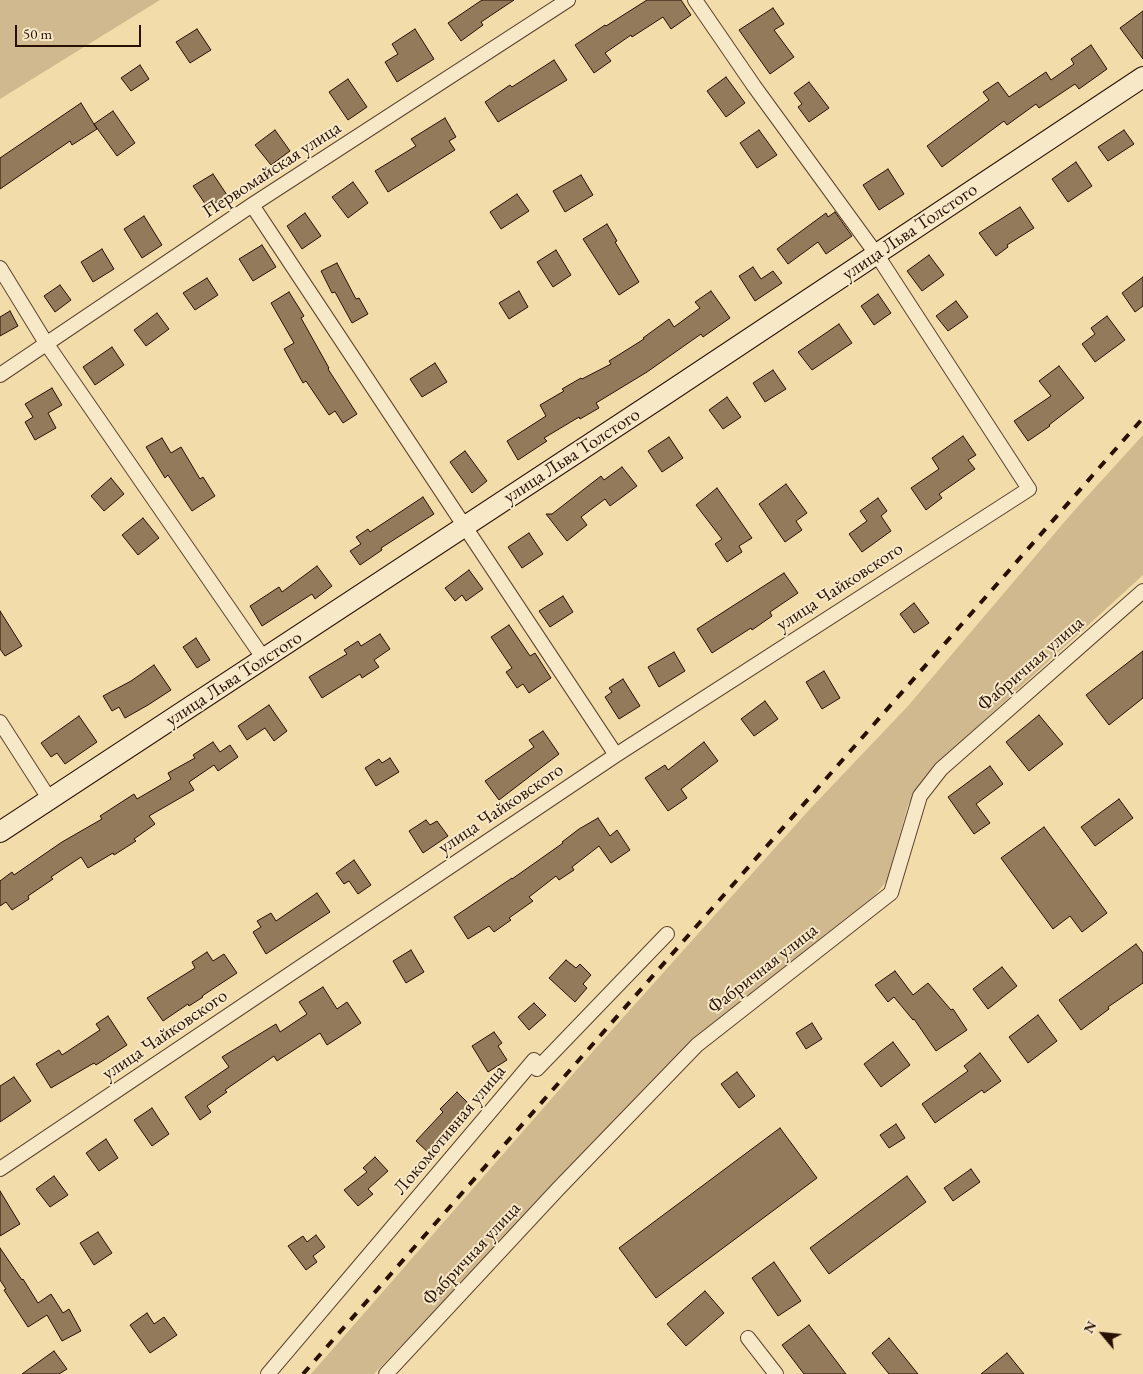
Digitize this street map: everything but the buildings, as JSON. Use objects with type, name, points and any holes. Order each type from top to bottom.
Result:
[{"type":"street","name":"Первомайская улица","points":[[0,375],[252,205],[568,0]]},
{"type":"street","points":[[695,0],[754,86],[877,255]]},
{"type":"street","name":"улица Льва Толстого","points":[[0,832],[877,255],[1143,77]]},
{"type":"street","points":[[252,205],[616,755]]},
{"type":"street","name":"улица Чайковского","points":[[0,1169],[616,755],[1029,489],[877,255]]},
{"type":"street","points":[[0,268],[46,343],[264,659]]},
{"type":"street","name":"Фабричная улица","points":[[386,1374],[558,1189],[697,1045],[891,893],[920,796],[941,769],[1143,591]]},
{"type":"street","points":[[0,722],[50,800]]},
{"type":"street","name":"Локомотивная улица","points":[[268,1374],[534,1060],[537,1069],[667,934]]},
{"type":"street","points":[[748,1338],[776,1374]]},
{"type":"shaded area","points":[[0,0],[160,0],[0,99]]},
{"type":"shaded area","points":[[1143,435],[1143,575],[945,756],[922,781],[908,805],[887,881],[875,895],[693,1040],[374,1374],[311,1374],[594,1050],[809,810],[908,706],[1072,513]]},
{"type":"railway","points":[[303,1374],[1143,418]]}]
